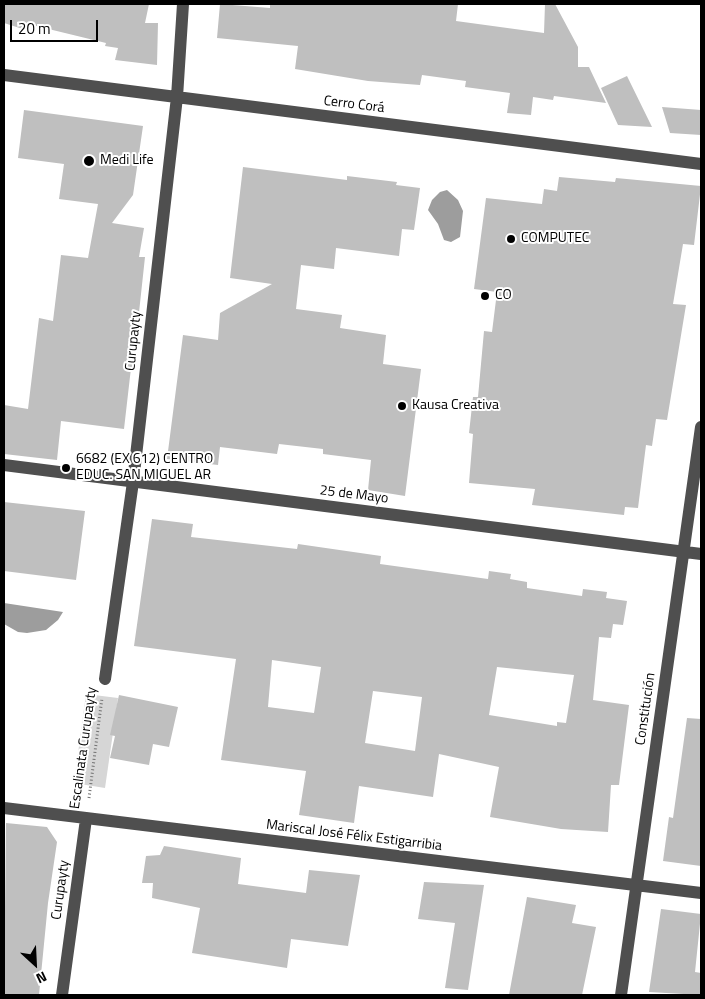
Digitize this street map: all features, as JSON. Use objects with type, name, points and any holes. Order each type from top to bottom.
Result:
[{"type":"street","name":"Curupayty","points":[[104,680],[133,482],[177,97],[183,4]]},
{"type":"street","name":"Cerro Corá","points":[[4,75],[701,164]]},
{"type":"street","name":"Constitución","points":[[621,995],[701,427]]},
{"type":"street","name":"25 de Mayo","points":[[4,466],[701,554]]},
{"type":"street","name":"Mariscal José Félix Estigarribia","points":[[4,808],[701,893]]},
{"type":"street","name":"Curupayty","points":[[62,995],[86,819]]},
{"type":"path","name":"Escalinata Curupayty","points":[[86,819],[104,680]]},
{"type":"shaded area","points":[[447,190],[458,200],[463,211],[460,237],[451,242],[444,240],[438,224],[428,210],[432,200],[440,192]]},
{"type":"shaded area","points":[[4,603],[63,612],[58,620],[46,630],[27,633],[18,632],[4,624]]},
{"type":"shaded area","points":[[86,694],[118,698],[105,788],[74,783]]},
{"type":"building","points":[[4,4],[149,4],[145,23],[158,23],[157,65],[115,60],[118,48],[105,46],[106,43],[28,24],[26,30],[4,23]]},
{"type":"building","points":[[220,4],[270,8],[270,4],[458,4],[456,21],[544,33],[545,4],[555,4],[578,47],[578,67],[589,67],[606,103],[554,96],[553,100],[533,97],[531,115],[507,113],[510,93],[465,87],[466,81],[422,75],[420,85],[368,81],[295,69],[298,46],[217,38]]},
{"type":"building","points":[[627,76],[652,127],[618,125],[601,88]]},
{"type":"building","points":[[662,107],[701,110],[701,135],[670,133]]},
{"type":"building","points":[[24,110],[143,126],[133,195],[112,223],[144,228],[139,257],[145,257],[133,368],[131,368],[124,429],[61,421],[57,460],[4,454],[4,405],[28,409],[39,318],[53,321],[61,255],[88,258],[98,204],[59,199],[64,164],[18,158]]},
{"type":"building","points":[[243,167],[347,180],[347,176],[397,182],[396,185],[420,188],[414,230],[402,229],[399,256],[336,248],[334,269],[301,265],[296,309],[342,315],[340,328],[386,335],[383,364],[421,369],[405,496],[368,490],[371,460],[323,454],[323,449],[279,444],[277,454],[220,447],[218,465],[167,459],[183,335],[218,340],[220,313],[272,284],[230,278]]},
{"type":"building","points":[[559,177],[615,182],[616,178],[701,186],[694,245],[683,244],[673,304],[686,305],[667,420],[656,419],[652,446],[646,445],[638,508],[625,507],[624,515],[532,505],[535,489],[469,483],[473,434],[469,433],[473,397],[478,397],[484,331],[492,332],[497,292],[474,289],[486,198],[542,204],[544,189],[557,191]]},
{"type":"building","points":[[4,502],[85,511],[76,580],[4,571]]},
{"type":"building","points":[[152,519],[193,524],[191,537],[297,549],[298,544],[381,556],[380,564],[488,579],[489,571],[511,574],[510,579],[527,582],[527,588],[582,596],[583,589],[607,592],[606,598],[627,601],[623,625],[613,624],[611,638],[599,637],[593,700],[629,705],[619,785],[611,785],[608,832],[561,829],[490,817],[499,767],[439,754],[433,797],[359,786],[354,823],[299,815],[306,771],[221,760],[236,659],[134,646]],"holes":[[[272,660],[321,667],[314,713],[268,707]],[[497,667],[574,675],[566,723],[557,722],[557,726],[489,715]],[[373,691],[422,697],[415,751],[365,743]]]},
{"type":"building","points":[[119,695],[178,707],[169,747],[153,744],[149,765],[110,758],[115,736],[110,735]]},
{"type":"building","points":[[687,718],[701,719],[701,866],[663,861],[669,817],[673,818]]},
{"type":"building","points":[[6,823],[47,827],[57,842],[48,903],[39,995],[4,995]]},
{"type":"building","points":[[164,846],[241,858],[238,884],[306,893],[309,870],[360,875],[348,946],[291,939],[287,968],[192,953],[200,908],[152,898],[153,883],[142,883],[146,856],[160,855]]},
{"type":"building","points":[[424,882],[484,885],[468,990],[445,988],[455,923],[418,919]]},
{"type":"building","points":[[527,897],[576,905],[572,923],[596,927],[582,995],[509,995]]},
{"type":"building","points":[[661,909],[701,914],[695,972],[701,973],[701,995],[649,992]]},
{"type":"place","name":"Medi Life","points":[[89,161]]},
{"type":"place","name":"COMPUTEC","points":[[511,239]]},
{"type":"place","name":"CO","points":[[485,296]]},
{"type":"place","name":"Kausa Creativa","points":[[402,406]]},
{"type":"place","name":"6682 (EX 612) CENTRO EDUC. SAN MIGUEL AR","points":[[66,468]]}]
